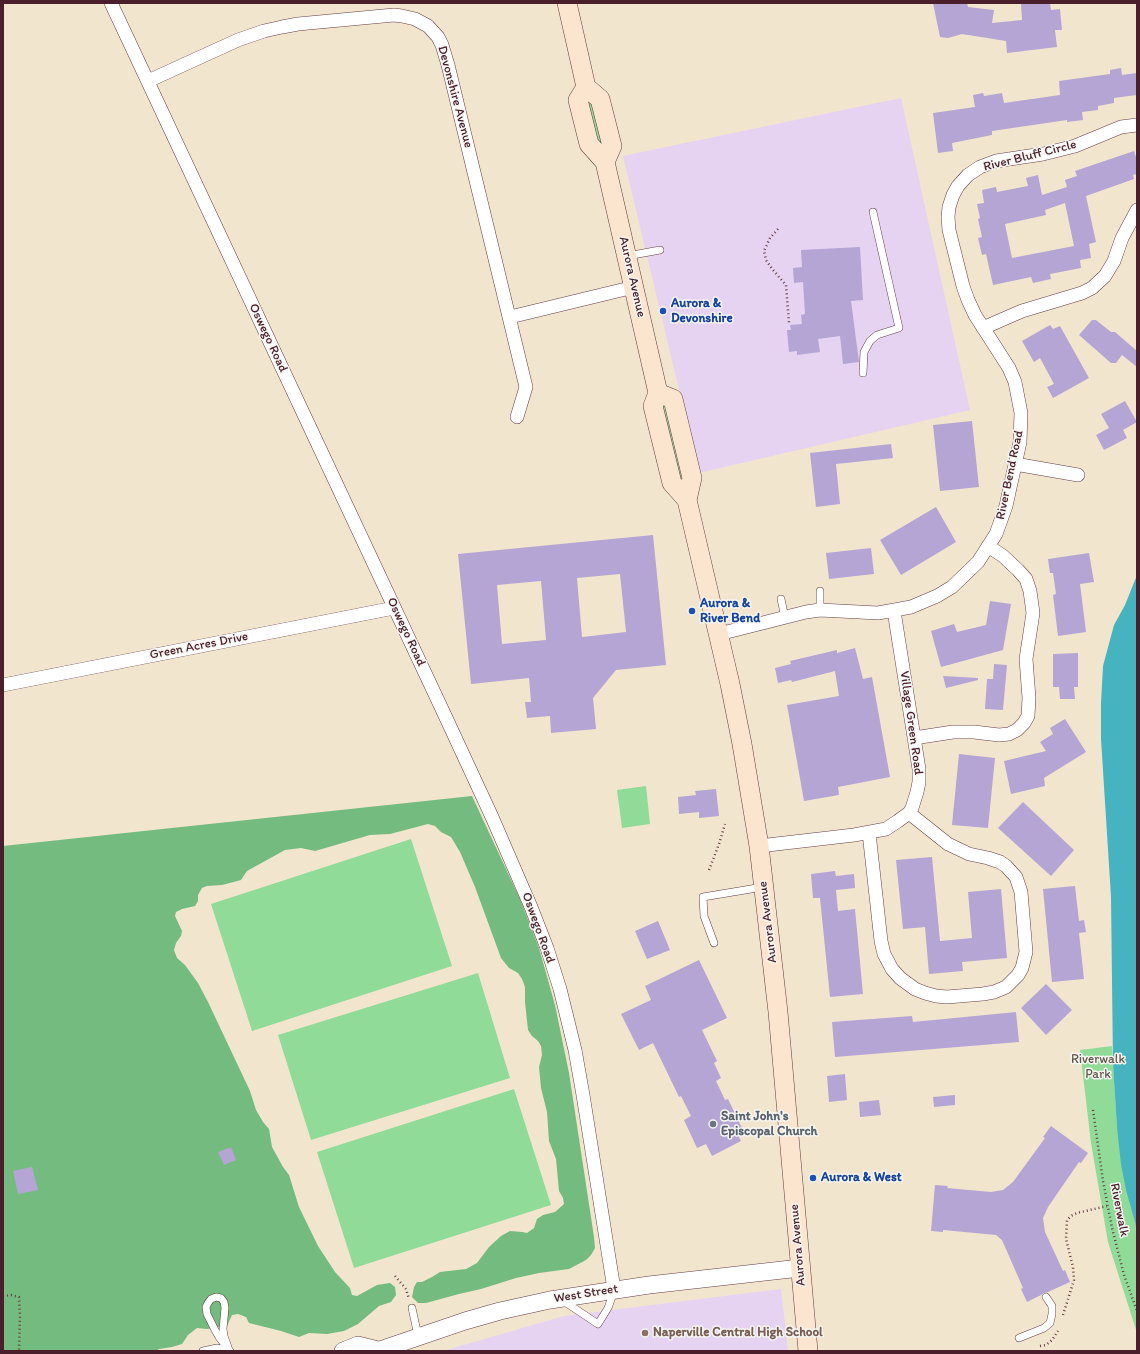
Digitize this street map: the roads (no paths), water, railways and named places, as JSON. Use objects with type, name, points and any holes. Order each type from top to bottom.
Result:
[{"type":"main road","name":"Aurora Avenue","points":[[566,3],[586,87],[600,99],[612,146],[605,162],[658,393],[653,406],[672,483],[687,500],[719,634],[742,744],[759,846],[777,1004],[808,1351]]},
{"type":"street","name":"Oswego Road","points":[[111,3],[468,765],[518,876],[549,955],[575,1050],[614,1289]]},
{"type":"street","name":"Devonshire Avenue","points":[[148,81],[238,40],[264,31],[282,27],[298,24],[394,16],[415,19],[428,26],[438,37],[448,65],[526,387],[517,416]]},
{"type":"street","name":"River Bluff Circle","points":[[957,263],[949,230],[949,207],[958,186],[968,175],[980,167],[996,162],[1043,154],[1075,146],[1121,127],[1137,125]]},
{"type":"street","points":[[984,328],[1022,311],[1082,293],[1092,288],[1105,276],[1114,261],[1122,238],[1137,210]]},
{"type":"street","name":"River Bend Road","points":[[719,634],[820,610],[878,613],[911,607],[937,596],[952,587],[978,562],[996,534],[1006,506],[1015,464],[1021,427],[1021,413],[1014,382],[1009,368],[975,315],[968,300],[957,263]]},
{"type":"street","points":[[510,317],[634,287]]},
{"type":"street","points":[[1015,464],[1078,475]]},
{"type":"street","points":[[914,738],[953,732],[974,732],[999,735],[1009,734],[1024,723],[1028,716],[1029,698],[1026,659],[1033,613],[1030,591],[1026,579],[1018,570],[1003,556],[988,546]]},
{"type":"street","name":"Green Acres Drive","points":[[3,685],[394,608]]},
{"type":"street","name":"Village Green Road","points":[[894,611],[919,769],[919,782],[916,797],[909,813]]},
{"type":"street","points":[[759,846],[886,830],[909,813],[948,844],[969,854],[1000,862],[1016,877],[1022,892],[1026,952],[1022,968],[1006,987],[994,992],[947,997],[936,996],[925,994],[910,986],[892,970],[884,954],[881,940],[869,833]]},
{"type":"street","name":"West Street","points":[[343,1351],[358,1345],[378,1350],[410,1343],[500,1311],[614,1289],[800,1268]]},
{"type":"lane","points":[[863,373],[864,352],[870,341],[876,335],[899,328],[873,212]]},
{"type":"lane","points":[[627,256],[660,250]]},
{"type":"lane","points":[[820,591],[820,610]]},
{"type":"lane","points":[[781,599],[785,618]]},
{"type":"lane","points":[[714,943],[704,916],[703,897],[764,887]]},
{"type":"lane","points":[[560,1299],[598,1324],[608,1308],[614,1289]]},
{"type":"lane","points":[[216,1297],[221,1298],[226,1308],[223,1329],[229,1350],[215,1330],[207,1314],[206,1307],[208,1303],[211,1299],[216,1297]]},
{"type":"lane","points":[[1019,1338],[1044,1328],[1050,1322],[1052,1306],[1046,1297]]},
{"type":"lane","points":[[410,1343],[412,1308]]},
{"type":"lane","points":[[203,1351],[217,1348],[229,1350]]},
{"type":"water","points":[[1137,575],[1137,1229],[1126,1190],[1121,1164],[1117,1128],[1113,1064],[1111,897],[1101,739],[1101,703],[1103,666],[1114,625],[1125,605]]},
{"type":"place","name":"Aurora & Devonshire","points":[[663,311]]},
{"type":"place","name":"Aurora & River Bend","points":[[692,611]]},
{"type":"place","name":"Saint John's Episcopal Church","points":[[713,1124]]},
{"type":"place","name":"Aurora & West","points":[[813,1178]]},
{"type":"place","name":"Naperville Central High School","points":[[645,1333]]},
{"type":"park label","name":"Riverwalk Park","points":[[1098,1068]]}]
